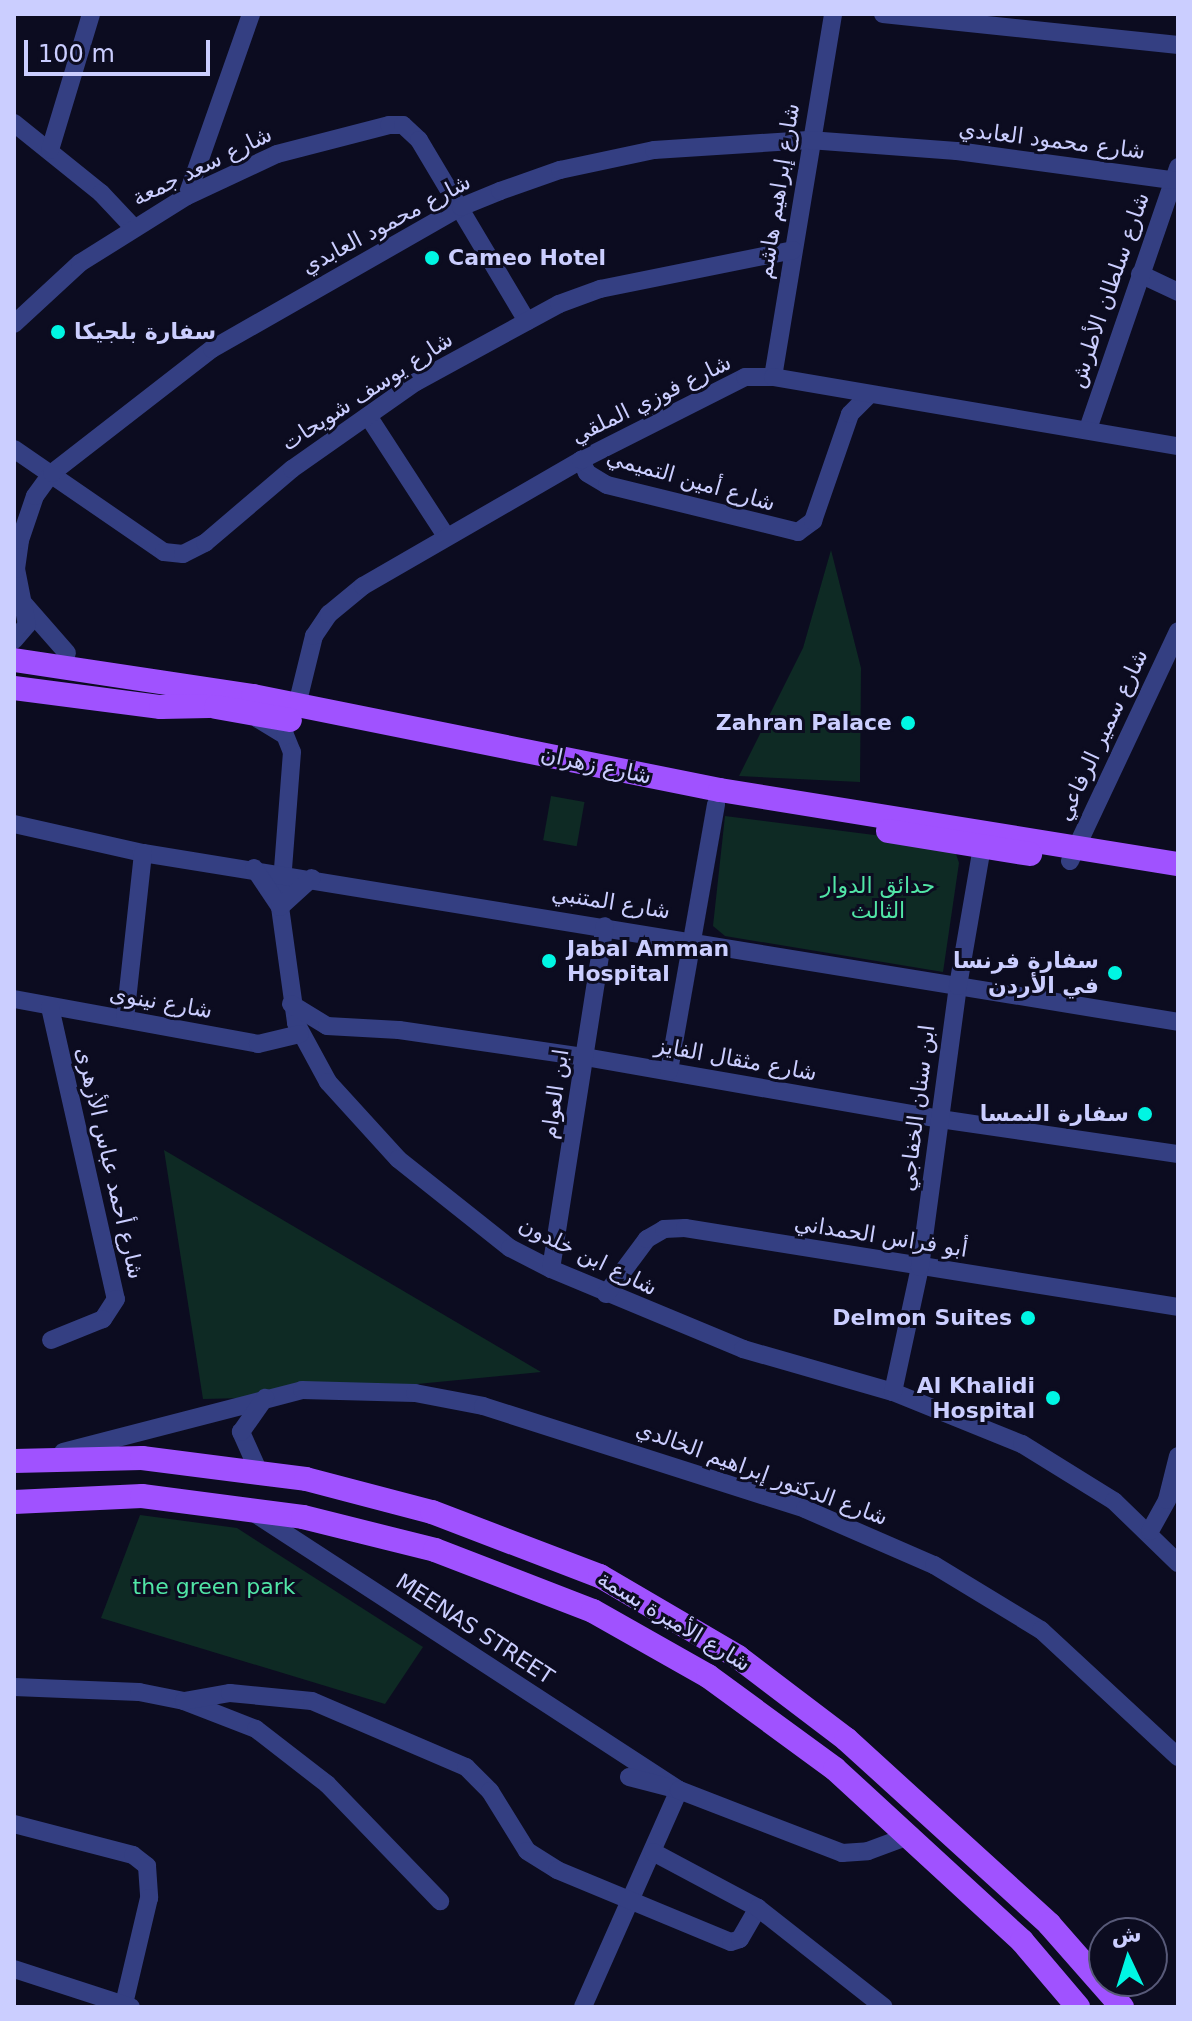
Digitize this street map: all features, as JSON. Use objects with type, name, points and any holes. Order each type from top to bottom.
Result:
[{"type":"main road","points":[[14,642],[218,682],[251,705]]},
{"type":"main road","name":"شارع زهران","points":[[14,660],[251,705],[716,804],[984,838]]},
{"type":"main road","name":"شارع زهران","points":[[14,674],[209,706],[297,705],[720,790],[1073,854],[1178,878]]},
{"type":"main road","points":[[14,688],[161,707],[209,706]]},
{"type":"main road","name":"شارع زهران","points":[[1073,854],[1178,864]]},
{"type":"main road","name":"شارع الأميرة بسمة","points":[[20,1461],[142,1458],[258,1470],[432,1512],[583,1569],[666,1611],[784,1689],[893,1779],[1049,1924],[1122,2007]]},
{"type":"main road","name":"شارع الأميرة بسمة","points":[[14,1502],[99,1495],[246,1508],[422,1546],[593,1611],[745,1700],[911,1835],[1022,1941],[1078,2007]]},
{"type":"street","points":[[50,150],[91,14]]},
{"type":"street","points":[[187,196],[251,14]]},
{"type":"street","name":"شارع إبراهيم هاشم","points":[[773,377],[809,140],[833,14]]},
{"type":"street","points":[[883,14],[1178,45]]},
{"type":"street","points":[[14,123],[50,150],[133,227]]},
{"type":"street","name":"شارع سعد جمعة","points":[[14,324],[55,284],[133,227],[187,196],[277,154],[389,125],[412,132],[461,207],[527,321]]},
{"type":"street","name":"شارع محمود العابدي","points":[[14,642],[25,631],[24,604],[16,569],[20,540],[35,496],[52,473],[212,349],[461,207],[601,159],[717,143],[809,140],[957,151],[1175,174]]},
{"type":"street","name":"شارع سلطان الأطرش","points":[[1088,429],[1175,174]]},
{"type":"street","name":"شارع يوسف شويحات","points":[[14,449],[164,552],[183,554],[205,543],[292,469],[368,416],[527,321],[600,289],[793,250]]},
{"type":"street","points":[[1140,274],[1178,292]]},
{"type":"street","name":"شارع فوزي الملقي","points":[[297,705],[309,648],[329,614],[363,586],[581,460],[731,383],[773,377],[1178,446]]},
{"type":"street","name":"شارع أمين التميمي","points":[[581,460],[587,473],[607,485],[798,532],[813,521],[850,414],[870,394]]},
{"type":"street","points":[[368,416],[446,536]]},
{"type":"street","points":[[24,604],[67,653]]},
{"type":"street","name":"شارع سمير الرفاعي","points":[[1073,854],[1178,631]]},
{"type":"street","name":"شارع ابن خلدون","points":[[251,705],[290,743],[280,907],[291,1004],[300,1034],[328,1082],[398,1159],[510,1248],[551,1269],[743,1349],[893,1392],[1022,1444],[1076,1475],[1150,1531],[1178,1563]]},
{"type":"street","points":[[669,1071],[716,804]]},
{"type":"street","name":"شارع المتنبي","points":[[14,824],[143,853],[690,939],[1178,1022]]},
{"type":"street","name":"شارع المتنبي","points":[[14,833],[36,831]]},
{"type":"street","name":"ابن سنان الخفاجي","points":[[893,1392],[920,1267],[958,986],[984,838]]},
{"type":"street","points":[[286,841],[273,858],[251,870],[280,907],[312,878]]},
{"type":"street","points":[[125,1019],[143,853]]},
{"type":"street","name":"ابن العوام","points":[[551,1269],[605,926]]},
{"type":"street","name":"شارع نينوى","points":[[14,999],[258,1044],[300,1034]]},
{"type":"street","name":"شارع مثقال الفايز","points":[[291,1004],[327,1026],[399,1030],[585,1057],[940,1119],[1178,1154]]},
{"type":"street","name":"شارع أحمد عباس الأزهرى","points":[[50,1007],[116,1299],[103,1319],[51,1340]]},
{"type":"street","name":"أبو فراس الحمداني","points":[[606,1294],[632,1254],[664,1229],[708,1231],[1178,1307]]},
{"type":"street","name":"شارع الدكتور إبراهيم الخالدي","points":[[20,1461],[265,1398],[332,1389],[460,1400],[805,1509],[934,1565],[1011,1609],[1065,1650],[1178,1757]]},
{"type":"street","points":[[258,1470],[241,1432],[265,1398]]},
{"type":"street","points":[[1150,1531],[1167,1500],[1178,1456]]},
{"type":"street","name":"MEENAS STREET","points":[[246,1508],[679,1790]]},
{"type":"street","points":[[14,1687],[114,1689],[184,1701],[243,1723],[292,1754],[440,1901]]},
{"type":"street","points":[[184,1701],[230,1693],[297,1698],[436,1753],[474,1773],[534,1857],[731,1942],[740,1939],[758,1908]]},
{"type":"street","points":[[629,1777],[679,1790],[842,1853],[868,1851],[911,1835]]},
{"type":"street","points":[[583,2007],[679,1790]]},
{"type":"street","points":[[14,1824],[133,1855],[147,1866],[149,1898],[128,2006],[15,1972]]},
{"type":"street","points":[[653,1852],[758,1908],[884,2007]]},
{"type":"green space","points":[[831,550],[861,668],[860,782],[739,776],[803,648]]},
{"type":"green space","points":[[551,796],[584,802],[577,846],[543,840]]},
{"type":"green space","name":"حدائق الدوار الثالث","points":[[725,816],[953,845],[959,863],[943,972],[725,936],[713,926]]},
{"type":"green space","points":[[164,1150],[541,1372],[283,1397],[203,1399]]},
{"type":"green space","name":"the green park","points":[[140,1515],[237,1528],[423,1647],[385,1704],[101,1618]]},
{"type":"place","name":"Cameo Hotel","points":[[432,258]]},
{"type":"place","name":"سفارة بلجيكا","points":[[58,332]]},
{"type":"place","name":"Zahran Palace","points":[[908,723]]},
{"type":"place","name":"Jabal Amman Hospital","points":[[549,961]]},
{"type":"place","name":"سفارة فرنسا في الأردن","points":[[1115,973]]},
{"type":"place","name":"سفارة النمسا","points":[[1145,1114]]},
{"type":"place","name":"Delmon Suites","points":[[1028,1318]]},
{"type":"place","name":"Al Khalidi Hospital","points":[[1053,1398]]}]
